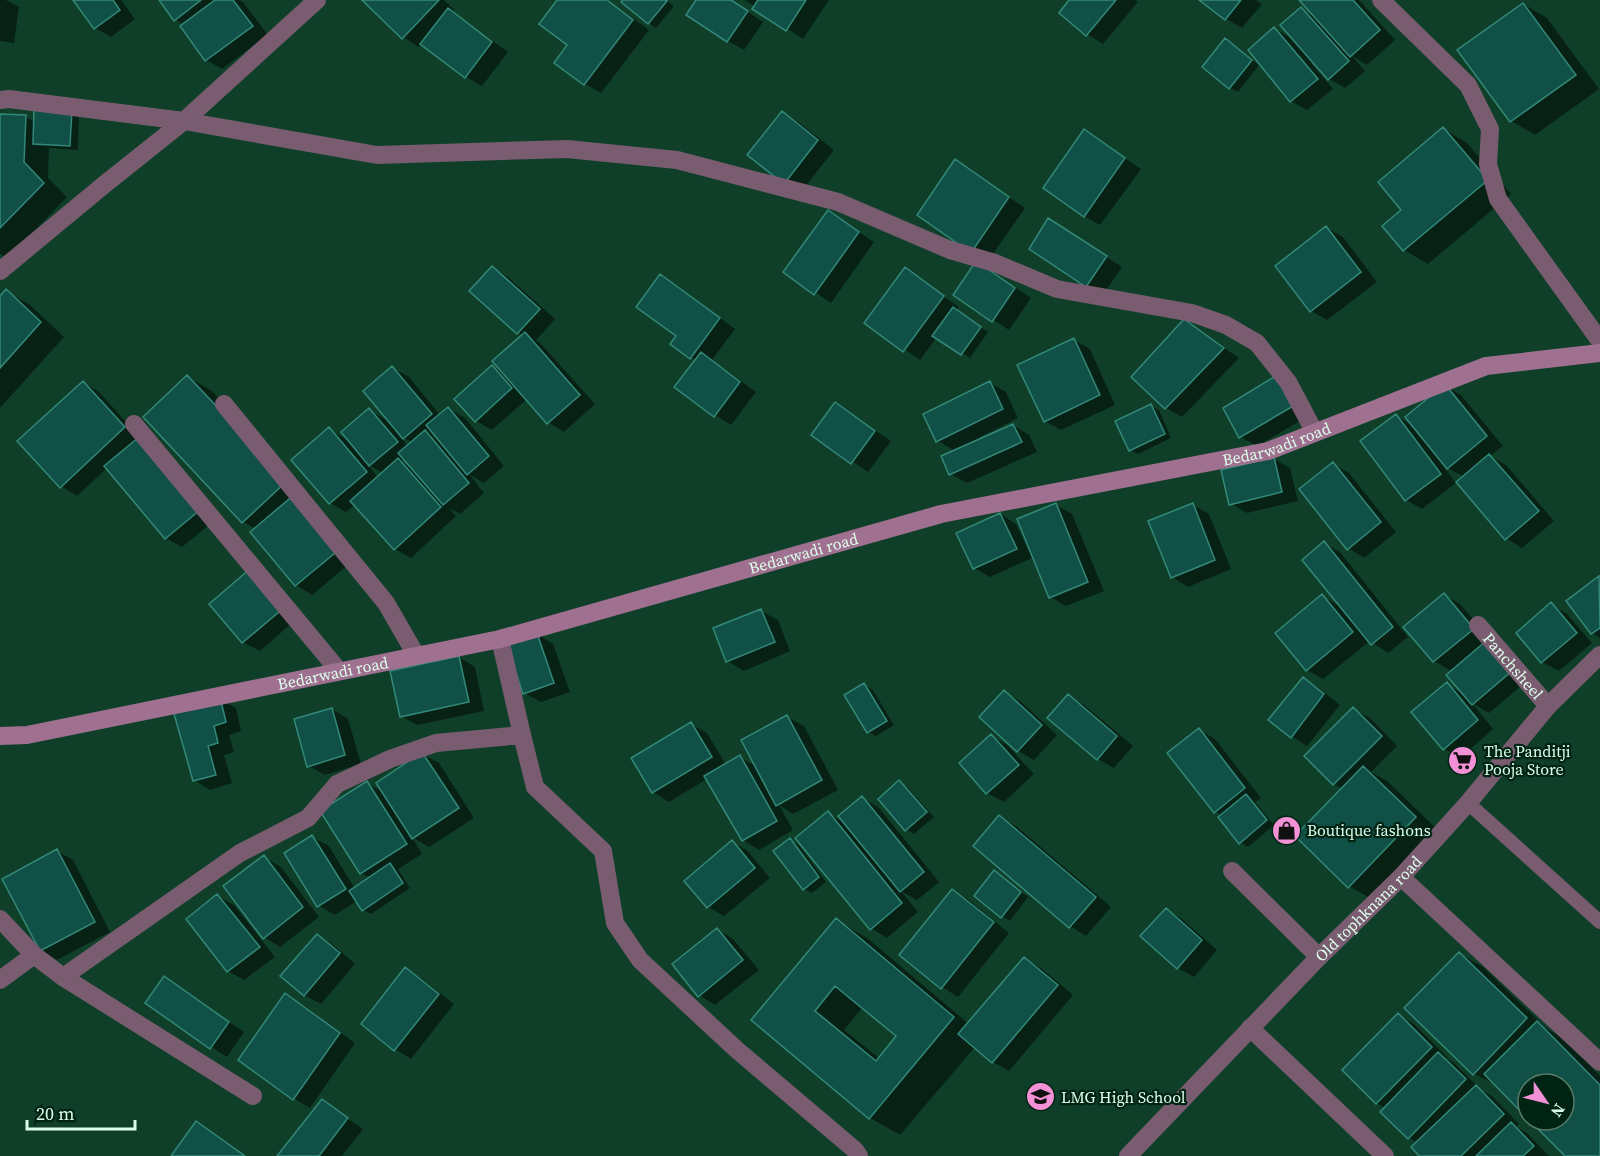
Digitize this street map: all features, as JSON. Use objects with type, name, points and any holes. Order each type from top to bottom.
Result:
[{"type":"street","points":[[0,271],[183,121],[317,0]]},
{"type":"street","points":[[1381,0],[1468,85],[1490,129],[1488,164],[1498,199],[1600,341]]},
{"type":"street","points":[[0,100],[9,99],[183,121],[377,155],[567,149],[677,160],[838,202],[950,250],[995,264],[1057,289],[1191,313],[1226,325],[1257,343],[1288,382],[1314,431]]},
{"type":"street","name":"Bedarwadi road","points":[[0,736],[27,735],[500,639],[941,514],[1268,451],[1314,431],[1486,366],[1600,353]]},
{"type":"street","points":[[224,404],[387,603],[416,655]]},
{"type":"street","points":[[134,423],[339,671]]},
{"type":"street","name":"Panchsheel","points":[[1479,625],[1548,706]]},
{"type":"street","points":[[500,639],[535,787],[603,851],[615,923],[640,960],[737,1050],[855,1150],[859,1156]]},
{"type":"street","name":"Old tophknana road","points":[[1128,1156],[1319,957],[1401,877],[1468,803],[1548,706],[1600,655]]},
{"type":"street","points":[[63,977],[240,853],[308,818],[337,784],[390,759],[436,743],[522,735]]},
{"type":"street","points":[[1232,871],[1319,957]]},
{"type":"street","points":[[1401,877],[1600,1062]]},
{"type":"street","points":[[0,920],[34,955],[63,977],[253,1096]]},
{"type":"street","points":[[0,980],[34,955]]},
{"type":"street","points":[[1250,1028],[1385,1156]]},
{"type":"lane","points":[[1468,803],[1600,922]]},
{"type":"building","points":[[73,0],[113,0],[120,10],[94,29]]},
{"type":"building","points":[[159,0],[201,0],[174,21]]},
{"type":"building","points":[[215,0],[233,0],[253,26],[205,61],[180,26]]},
{"type":"building","points":[[362,0],[439,0],[402,39]]},
{"type":"building","points":[[557,0],[607,0],[633,20],[584,85],[554,63],[567,45],[539,24]]},
{"type":"building","points":[[623,0],[667,1],[648,24],[621,2]]},
{"type":"building","points":[[696,0],[731,0],[748,11],[727,42],[686,15]]},
{"type":"building","points":[[758,0],[806,0],[786,31],[752,9]]},
{"type":"building","points":[[1069,0],[1116,0],[1086,36],[1059,13]]},
{"type":"building","points":[[1199,0],[1241,0],[1225,20]]},
{"type":"building","points":[[1299,0],[1353,0],[1380,30],[1350,57]]},
{"type":"building","points":[[1523,3],[1576,75],[1510,122],[1457,50]]},
{"type":"building","points":[[1301,7],[1349,61],[1328,80],[1280,25]]},
{"type":"building","points":[[448,8],[492,42],[465,78],[420,44]]},
{"type":"building","points":[[1274,27],[1318,79],[1290,102],[1248,50]]},
{"type":"building","points":[[1225,38],[1252,60],[1229,89],[1202,67]]},
{"type":"building","points":[[34,108],[72,109],[70,146],[33,144]]},
{"type":"building","points":[[782,111],[818,140],[784,184],[747,155]]},
{"type":"building","points":[[0,114],[26,115],[24,162],[44,183],[0,228]]},
{"type":"building","points":[[1443,127],[1488,180],[1403,251],[1382,226],[1401,210],[1378,182]]},
{"type":"building","points":[[1084,129],[1125,158],[1084,217],[1043,188]]},
{"type":"building","points":[[955,159],[1009,197],[971,253],[917,215]]},
{"type":"building","points":[[828,210],[859,232],[814,295],[783,272]]},
{"type":"building","points":[[1048,218],[1107,256],[1086,287],[1029,249]]},
{"type":"building","points":[[1326,226],[1361,272],[1310,312],[1275,266]]},
{"type":"building","points":[[976,261],[1015,288],[992,322],[953,295]]},
{"type":"building","points":[[492,266],[540,309],[517,334],[469,291]]},
{"type":"building","points":[[905,267],[944,296],[903,352],[864,323]]},
{"type":"building","points":[[660,274],[720,318],[690,359],[670,344],[676,336],[636,307]]},
{"type":"building","points":[[6,289],[41,322],[0,368],[0,296]]},
{"type":"building","points":[[953,307],[981,327],[961,355],[932,336]]},
{"type":"building","points":[[1184,319],[1224,348],[1165,409],[1131,377]]},
{"type":"building","points":[[525,332],[580,395],[547,424],[492,361]]},
{"type":"building","points":[[1074,338],[1100,395],[1044,422],[1017,365]]},
{"type":"building","points":[[701,352],[740,382],[714,417],[674,387]]},
{"type":"building","points":[[492,365],[512,388],[475,422],[454,399]]},
{"type":"building","points":[[392,366],[432,414],[403,439],[363,391]]},
{"type":"building","points":[[187,375],[287,481],[242,523],[143,417]]},
{"type":"building","points":[[1277,375],[1295,405],[1239,438],[1223,408]]},
{"type":"building","points":[[83,381],[125,427],[60,488],[17,441]]},
{"type":"building","points":[[990,381],[1003,409],[936,442],[923,414]]},
{"type":"building","points":[[1445,384],[1487,436],[1447,469],[1405,417]]},
{"type":"building","points":[[835,402],[875,431],[851,464],[811,435]]},
{"type":"building","points":[[1151,404],[1165,434],[1129,451],[1115,421]]},
{"type":"building","points":[[448,407],[489,456],[467,475],[426,425]]},
{"type":"building","points":[[369,408],[398,442],[369,466],[341,432]]},
{"type":"building","points":[[1396,414],[1441,474],[1405,501],[1360,441]]},
{"type":"building","points":[[1013,424],[1022,442],[949,475],[941,456]]},
{"type":"building","points":[[329,427],[367,472],[329,504],[291,460]]},
{"type":"building","points":[[425,430],[469,483],[443,505],[398,453]]},
{"type":"building","points":[[139,437],[200,510],[165,539],[104,466]]},
{"type":"building","points":[[1489,454],[1539,511],[1505,540],[1456,482]]},
{"type":"building","points":[[1274,457],[1282,492],[1229,505],[1221,470]]},
{"type":"building","points":[[398,458],[441,507],[394,550],[350,501]]},
{"type":"building","points":[[1333,462],[1381,522],[1347,550],[1299,489]]},
{"type":"building","points":[[295,494],[340,549],[295,586],[250,532]]},
{"type":"building","points":[[1056,503],[1088,582],[1049,598],[1017,519]]},
{"type":"building","points":[[1193,503],[1215,560],[1171,578],[1148,521]]},
{"type":"building","points":[[1000,513],[1017,549],[973,569],[956,533]]},
{"type":"building","points":[[1324,541],[1393,627],[1371,645],[1302,560]]},
{"type":"building","points":[[251,568],[285,607],[242,643],[209,604]]},
{"type":"building","points":[[1599,576],[1600,628],[1591,634],[1566,601]]},
{"type":"building","points":[[1444,593],[1474,629],[1433,662],[1403,627]]},
{"type":"building","points":[[1322,594],[1353,632],[1306,671],[1275,633]]},
{"type":"building","points":[[1551,602],[1577,633],[1541,663],[1516,633]]},
{"type":"building","points":[[761,609],[775,642],[726,662],[713,628]]},
{"type":"building","points":[[537,633],[554,683],[523,694],[506,643]]},
{"type":"building","points":[[1486,641],[1512,671],[1472,705],[1446,675]]},
{"type":"building","points":[[459,656],[469,702],[400,717],[390,671]]},
{"type":"building","points":[[1303,677],[1324,694],[1291,738],[1268,720]]},
{"type":"building","points":[[1447,682],[1478,720],[1443,750],[1411,712]]},
{"type":"building","points":[[864,683],[887,721],[867,733],[844,695]]},
{"type":"building","points":[[1004,690],[1042,725],[1017,752],[979,717]]},
{"type":"building","points":[[1068,694],[1117,736],[1097,760],[1047,718]]},
{"type":"building","points":[[220,697],[226,722],[214,726],[218,743],[208,746],[216,775],[193,781],[173,710]]},
{"type":"building","points":[[1353,707],[1382,736],[1333,785],[1304,756]]},
{"type":"building","points":[[332,708],[345,755],[307,767],[294,719]]},
{"type":"building","points":[[787,715],[822,780],[776,806],[741,740]]},
{"type":"building","points":[[691,722],[712,757],[652,793],[631,758]]},
{"type":"building","points":[[1199,728],[1245,788],[1214,813],[1167,753]]},
{"type":"building","points":[[991,734],[1019,765],[986,794],[959,763]]},
{"type":"building","points":[[422,752],[459,808],[412,839],[376,783]]},
{"type":"building","points":[[740,755],[777,821],[742,841],[704,776]]},
{"type":"building","points":[[1363,766],[1416,817],[1348,888],[1295,836]]},
{"type":"building","points":[[899,780],[927,812],[905,831],[878,799]]},
{"type":"building","points":[[367,781],[407,844],[360,874],[320,811]]},
{"type":"building","points":[[1246,794],[1267,820],[1239,844],[1218,817]]},
{"type":"building","points":[[862,796],[924,872],[900,892],[838,816]]},
{"type":"building","points":[[828,811],[902,903],[870,930],[795,838]]},
{"type":"building","points":[[999,815],[1096,897],[1069,928],[973,846]]},
{"type":"building","points":[[312,835],[346,889],[317,907],[284,853]]},
{"type":"building","points":[[790,838],[819,877],[803,890],[773,851]]},
{"type":"building","points":[[732,840],[755,868],[707,908],[684,881]]},
{"type":"building","points":[[57,849],[95,922],[40,951],[2,879]]},
{"type":"building","points":[[264,855],[303,907],[263,939],[223,886]]},
{"type":"building","points":[[390,863],[403,883],[362,911],[349,891]]},
{"type":"building","points":[[994,870],[1021,892],[1001,918],[974,896]]},
{"type":"building","points":[[952,889],[994,922],[941,989],[899,955]]},
{"type":"building","points":[[217,894],[260,947],[227,972],[186,919]]},
{"type":"building","points":[[1166,908],[1202,940],[1177,969],[1140,936]]},
{"type":"building","points":[[836,918],[954,1017],[869,1119],[751,1020]],"holes":[[[835,986],[896,1036],[876,1061],[815,1011]]]},
{"type":"building","points":[[717,928],[743,960],[698,997],[672,964]]},
{"type":"building","points":[[317,934],[340,953],[304,996],[280,976]]},
{"type":"building","points":[[1459,952],[1527,1018],[1473,1075],[1404,1008]]},
{"type":"building","points":[[1024,957],[1058,985],[992,1063],[958,1034]]},
{"type":"building","points":[[405,967],[439,994],[394,1051],[361,1024]]},
{"type":"building","points":[[164,976],[229,1022],[210,1049],[145,1003]]},
{"type":"building","points":[[285,993],[340,1033],[293,1100],[238,1060]]},
{"type":"building","points":[[1398,1013],[1432,1047],[1376,1104],[1342,1070]]},
{"type":"building","points":[[1537,1021],[1600,1085],[1600,1156],[1565,1156],[1541,1132],[1576,1132],[1576,1072],[1516,1072],[1516,1107],[1484,1074]]},
{"type":"building","points":[[1438,1052],[1466,1079],[1408,1139],[1380,1112]]},
{"type":"building","points":[[1476,1085],[1504,1114],[1461,1156],[1419,1156],[1411,1147]]},
{"type":"building","points":[[322,1099],[348,1118],[319,1156],[277,1156]]},
{"type":"building","points":[[196,1121],[245,1156],[171,1156]]},
{"type":"building","points":[[1511,1122],[1516,1127],[1516,1132],[1521,1132],[1534,1146],[1523,1156],[1476,1156]]},
{"type":"place","name":"The Panditji Pooja Store","points":[[1463,760]]},
{"type":"place","name":"Boutique fashons","points":[[1286,830]]},
{"type":"place","name":"LMG High School","points":[[1040,1097]]}]
